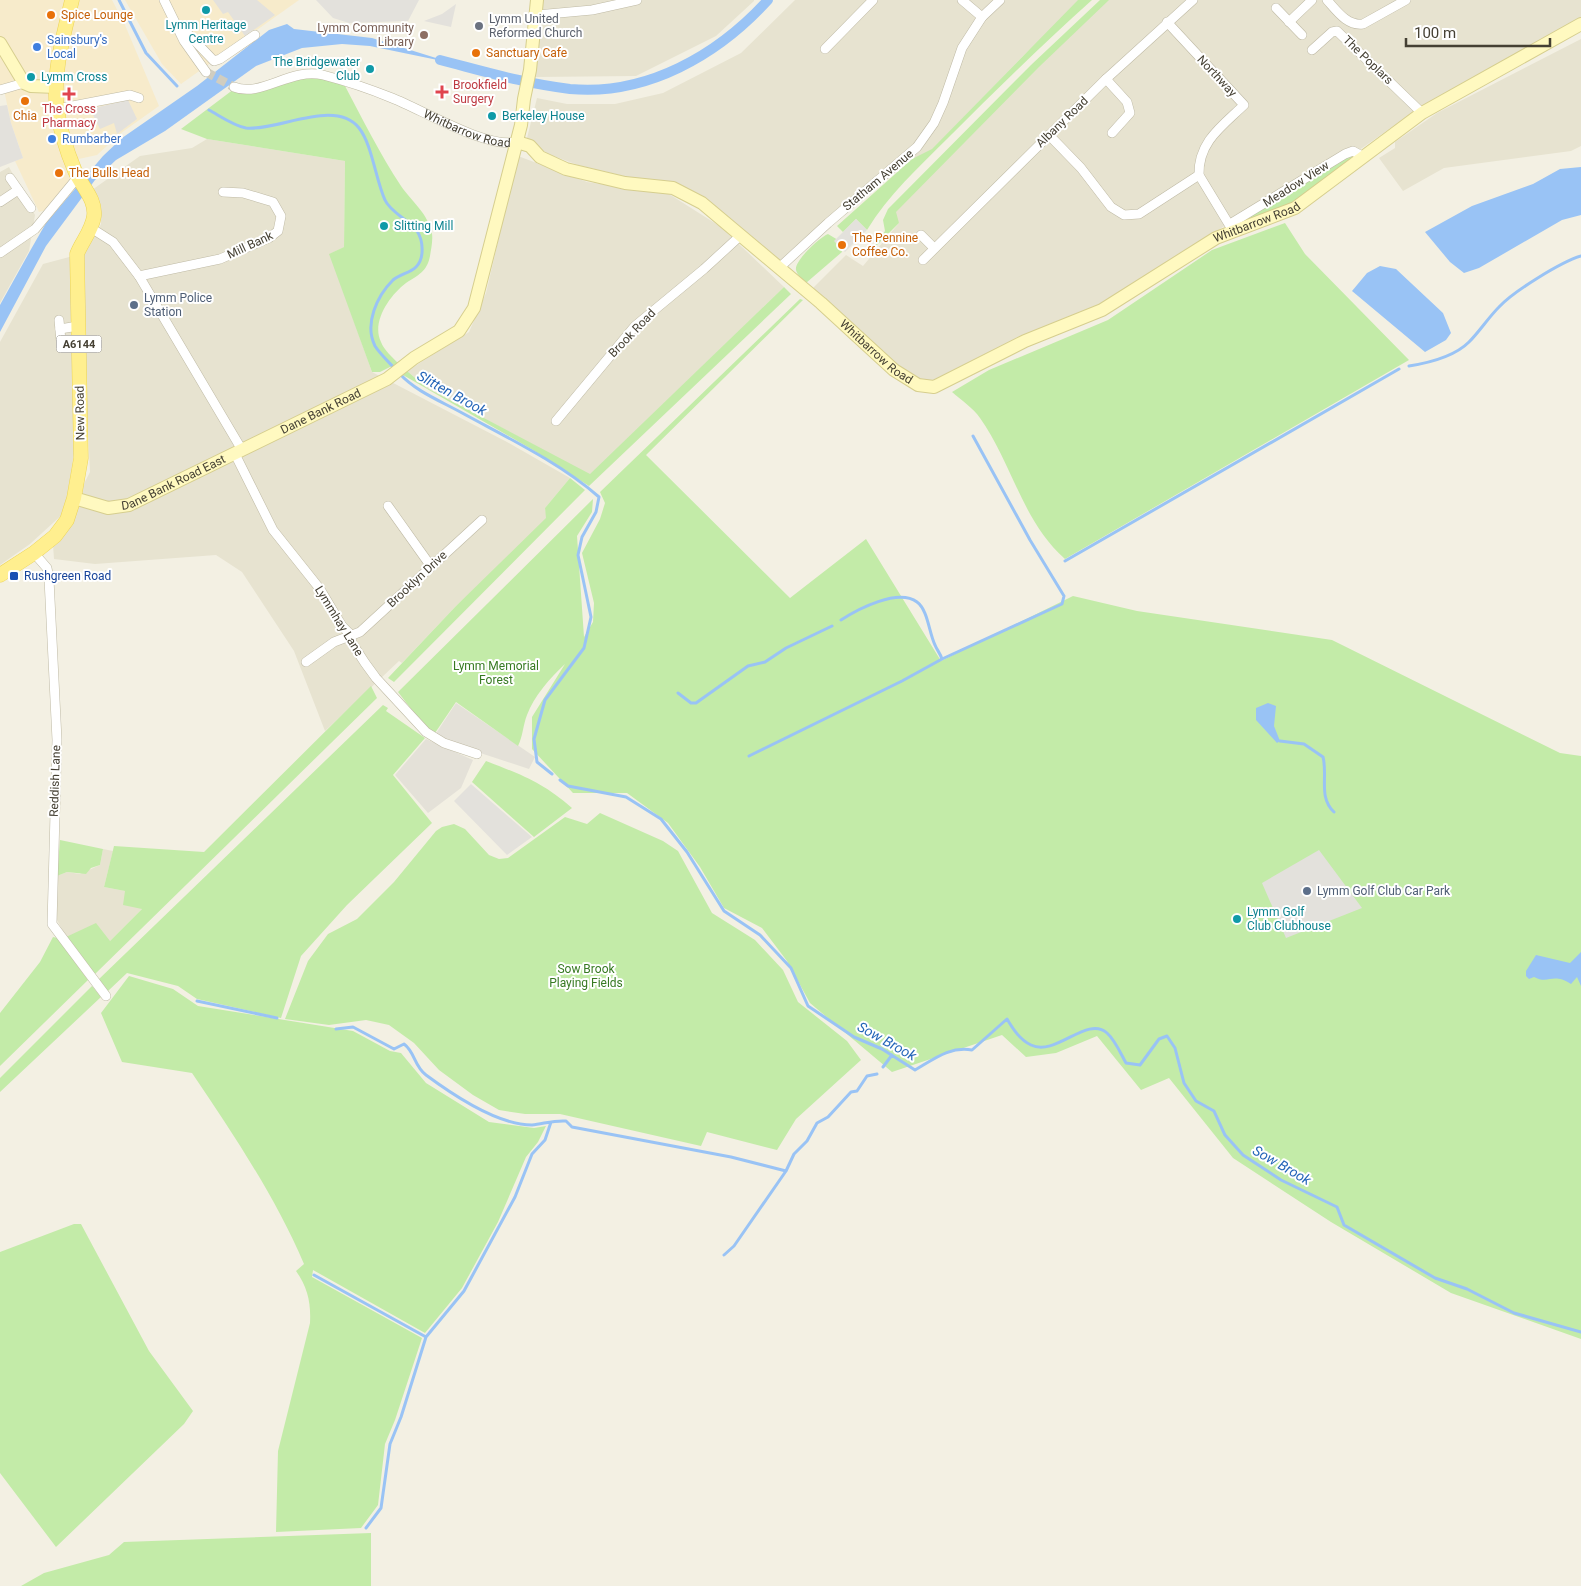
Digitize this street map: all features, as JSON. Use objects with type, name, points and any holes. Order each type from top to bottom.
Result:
[{"type":"main road","name":"A6144","points":[[72,0],[56,87],[57,109],[63,136],[79,179]]},
{"type":"main road","name":"New Road","points":[[74,498],[81,458],[77,254],[91,228],[94,212],[89,195],[79,179]]},
{"type":"main road","name":"A6144","points":[[0,575],[34,553],[54,536],[67,520],[74,498]]},
{"type":"street","points":[[164,0],[191,54],[206,72]]},
{"type":"street","name":"Dane Bank Road","points":[[238,452],[398,371],[459,331],[472,314],[521,125],[530,70],[537,0]]},
{"type":"street","points":[[537,15],[620,6],[637,0]]},
{"type":"street","points":[[825,49],[874,0]]},
{"type":"street","points":[[962,0],[982,17]]},
{"type":"street","name":"Statham Avenue","points":[[779,268],[828,222],[917,147],[944,103],[962,48],[982,17],[1000,0]]},
{"type":"street","name":"Albany Road","points":[[923,260],[1106,79],[1193,0]]},
{"type":"street","points":[[1289,22],[1312,0]]},
{"type":"street","points":[[1327,0],[1348,22],[1356,25],[1363,24],[1406,0]]},
{"type":"street","points":[[1276,8],[1302,35]]},
{"type":"street","name":"Northway","points":[[1167,22],[1244,105],[1207,141],[1201,154],[1199,175]]},
{"type":"street","name":"Whitbarrow Road","points":[[234,87],[247,90],[289,76],[312,73],[391,97],[486,140],[509,144],[517,142],[530,146],[540,157],[566,169],[596,178],[673,188],[702,203],[894,370],[918,385],[934,387],[1025,341],[1102,310],[1232,227],[1295,208],[1362,156],[1422,113],[1581,24]]},
{"type":"street","points":[[177,28],[189,35],[214,61],[220,59],[255,34]]},
{"type":"street","name":"The Poplars","points":[[1312,50],[1332,32],[1337,32],[1422,113]]},
{"type":"street","points":[[0,43],[24,83]]},
{"type":"street","points":[[1106,79],[1129,107],[1127,118],[1112,133]]},
{"type":"street","points":[[0,90],[24,83],[32,86],[56,87]]},
{"type":"street","points":[[57,109],[130,95],[139,98]]},
{"type":"street","points":[[1048,135],[1080,168],[1111,207],[1124,215],[1139,214],[1199,175],[1232,227]]},
{"type":"street","name":"Meadow View","points":[[1232,227],[1345,154],[1353,151],[1362,156]]},
{"type":"street","points":[[10,178],[31,208]]},
{"type":"street","points":[[0,253],[35,229],[79,179]]},
{"type":"street","points":[[0,202],[18,190]]},
{"type":"street","name":"Mill Bank","points":[[139,276],[220,258],[269,238],[278,231],[281,216],[273,202],[243,193],[223,192]]},
{"type":"street","points":[[91,228],[112,242],[139,276],[238,452]]},
{"type":"street","points":[[921,235],[934,248]]},
{"type":"street","name":"Brook Road","points":[[556,422],[635,326],[704,269],[740,236]]},
{"type":"street","points":[[61,341],[59,325],[78,326]]},
{"type":"street","name":"Dane Bank Road East","points":[[74,498],[108,508],[122,507],[238,452]]},
{"type":"street","name":"Lymmhay Lane","points":[[238,452],[272,530],[320,589],[342,626],[350,634],[352,643],[370,670],[426,732],[444,743],[477,754]]},
{"type":"street","points":[[388,506],[430,565]]},
{"type":"street","name":"Brooklyn Drive","points":[[306,662],[334,642],[350,634],[360,632],[430,565],[482,520]]},
{"type":"street","name":"Reddish Lane","points":[[34,553],[47,568],[49,579],[57,740],[52,924],[106,996]]},
{"type":"shaded area","points":[[0,0],[112,0],[125,25],[159,106],[121,133],[97,155],[74,160],[73,181],[51,209],[39,212],[15,161],[23,158],[11,123],[4,90],[0,90]]},
{"type":"shaded area","points":[[125,0],[299,0],[181,84],[162,64]]},
{"type":"shaded area","points":[[213,0],[257,0],[275,15],[245,36],[228,12],[223,14]]},
{"type":"shaded area","points":[[316,0],[419,0],[408,21],[349,23],[333,18]]},
{"type":"shaded area","points":[[541,0],[754,1],[716,36],[636,76],[535,77]]},
{"type":"shaded area","points":[[795,0],[1083,0],[1024,55],[918,164],[908,155],[779,268],[688,193],[659,180],[628,177],[578,165],[548,154],[527,138],[537,98],[567,104],[615,104],[663,93],[741,53]]},
{"type":"shaded area","points":[[1106,0],[1581,0],[1581,17],[1409,115],[1359,150],[1350,147],[1161,266],[1093,312],[926,384],[904,375],[809,292],[846,255],[863,266],[899,223],[892,213]]},
{"type":"shaded area","points":[[456,4],[451,27],[424,21],[442,14]]},
{"type":"shaded area","points":[[1581,39],[1581,146],[1571,151],[1444,168],[1403,191],[1379,158],[1395,148],[1395,142],[1437,113]]},
{"type":"shaded area","points":[[128,100],[137,119],[117,134],[114,123],[100,129],[90,109]]},
{"type":"shaded area","points":[[7,105],[23,158],[0,167],[0,106]]},
{"type":"shaded area","points":[[207,139],[345,161],[344,247],[330,254],[372,372],[507,442],[570,478],[545,508],[547,518],[520,546],[456,606],[402,663],[399,661],[325,731],[294,651],[242,572],[216,555],[95,564],[54,559],[53,545],[90,472],[80,259],[86,244],[95,236],[101,224],[101,209],[92,190],[140,156],[192,148]]},
{"type":"shaded area","points":[[518,156],[587,182],[669,194],[721,227],[784,287],[590,475],[427,388],[407,371],[469,332],[486,293]]},
{"type":"shaded area","points":[[9,167],[35,215],[29,251],[0,303],[0,172]]},
{"type":"shaded area","points":[[856,219],[867,230],[845,252],[834,241]]},
{"type":"shaded area","points":[[73,256],[74,453],[65,512],[30,544],[0,565],[0,342],[43,264]]},
{"type":"shaded area","points":[[456,703],[535,757],[529,769],[450,743],[435,735]]},
{"type":"shaded area","points":[[426,739],[473,760],[461,788],[428,813],[395,775]]},
{"type":"shaded area","points":[[471,784],[532,837],[507,855],[454,801]]},
{"type":"shaded area","points":[[103,849],[113,851],[104,887],[125,891],[142,909],[110,941],[66,937],[57,920],[55,892],[57,876],[67,872],[80,874],[100,865]]},
{"type":"shaded area","name":"Lymm Golf Club Car Park","points":[[1319,850],[1362,908],[1286,938],[1262,883]]},
{"type":"green space","points":[[1078,0],[1092,0],[1019,68],[915,171],[884,205],[867,230],[856,219],[843,232],[837,226],[912,159],[932,149]]},
{"type":"green space","points":[[1100,0],[1109,0],[1039,67],[896,212],[899,223],[869,253],[885,231],[883,220],[888,209],[1031,65]]},
{"type":"green space","points":[[313,74],[345,86],[386,162],[401,186],[427,220],[432,234],[431,251],[427,266],[394,294],[380,318],[378,326],[381,342],[386,351],[398,363],[380,372],[372,372],[329,254],[344,247],[345,161],[207,139],[181,129],[234,89]]},
{"type":"green space","points":[[1345,154],[1362,156],[1295,208],[1230,224]]},
{"type":"green space","points":[[1285,223],[1305,254],[1409,360],[1065,559],[1050,544],[1038,527],[991,435],[980,418],[952,392],[989,370],[1108,320],[1212,250]]},
{"type":"green space","points":[[828,234],[838,240],[842,252],[806,283],[798,274],[796,266],[808,250]]},
{"type":"green space","points":[[784,287],[791,294],[589,486],[533,450],[403,375],[407,371],[427,388],[590,474]]},
{"type":"green space","name":"Lymm Memorial Forest","points":[[800,299],[803,300],[646,455],[790,598],[866,539],[941,661],[1073,596],[1137,611],[1332,640],[1560,753],[1581,756],[1581,1339],[1451,1293],[1331,1222],[1233,1158],[1169,1078],[1141,1090],[1097,1036],[1056,1053],[1026,1057],[1002,1035],[892,1072],[810,1003],[787,961],[762,928],[724,908],[700,867],[668,823],[627,793],[573,793],[532,749],[532,717],[565,664],[538,694],[530,708],[518,746],[456,702],[435,733],[425,727],[398,692],[593,499],[592,512],[577,536],[584,637],[593,622],[594,603],[582,553],[600,519],[605,503],[600,492]]},
{"type":"green space","points":[[570,478],[585,490],[394,682],[388,678],[456,606],[546,518],[545,508]]},
{"type":"green space","points":[[371,686],[377,698],[94,975],[66,937],[96,923],[110,941],[142,909],[123,905],[125,891],[104,887],[114,846],[204,852]]},
{"type":"green space","points":[[383,705],[388,708],[386,711],[425,738],[393,775],[432,823],[347,905],[301,956],[281,1018],[197,999],[178,986],[127,973],[108,991],[98,980]]},
{"type":"green space","points":[[486,761],[531,780],[572,808],[534,837],[472,782]]},
{"type":"green space","name":"Sow Brook Playing Fields","points":[[600,813],[663,841],[678,851],[712,913],[755,940],[783,970],[798,1002],[847,1041],[861,1060],[796,1119],[777,1150],[707,1132],[701,1146],[560,1114],[525,1114],[499,1110],[473,1095],[439,1070],[414,1043],[389,1025],[366,1020],[329,1025],[285,1019],[308,961],[328,934],[357,919],[394,882],[436,831],[442,827],[454,824],[465,829],[489,855],[499,859],[508,858],[565,817],[587,824]]},
{"type":"green space","points":[[60,840],[103,849],[100,865],[91,868],[86,874],[67,872],[57,876]]},
{"type":"green space","points":[[53,937],[58,938],[88,980],[0,1066],[0,1013],[40,962]]},
{"type":"green space","points":[[129,976],[173,989],[198,1006],[353,1031],[390,1051],[401,1053],[426,1083],[489,1122],[534,1128],[546,1126],[538,1142],[526,1157],[498,1222],[462,1288],[425,1333],[313,1270],[312,1277],[422,1338],[395,1420],[385,1444],[378,1505],[361,1528],[276,1532],[278,1451],[310,1323],[308,1296],[296,1271],[304,1264],[267,1190],[192,1073],[122,1062],[101,1013]]},
{"type":"green space","points":[[92,986],[101,997],[0,1092],[0,1078]]},
{"type":"green space","points":[[74,1224],[81,1224],[149,1351],[193,1411],[184,1424],[56,1547],[0,1473],[0,1252]]},
{"type":"green space","points":[[371,1533],[371,1586],[21,1586],[44,1573],[109,1555],[124,1542]]},
{"type":"water","points":[[287,24],[294,29],[372,38],[452,63],[370,46],[342,44],[302,48],[256,66],[165,131],[116,160],[95,180],[46,246],[0,332],[0,305],[46,223],[103,156],[122,138],[197,86],[269,30]]},
{"type":"water","points":[[1581,167],[1581,215],[1562,220],[1479,268],[1464,273],[1450,262],[1425,232],[1472,206],[1533,184],[1560,169]]},
{"type":"water","points":[[1380,266],[1396,269],[1443,313],[1451,333],[1446,340],[1425,352],[1352,291],[1367,273]]},
{"type":"water","points":[[1268,703],[1276,706],[1274,726],[1280,741],[1277,743],[1256,720],[1256,708]]},
{"type":"water","points":[[1581,952],[1581,986],[1577,977],[1571,984],[1559,979],[1543,980],[1534,977],[1529,979],[1526,976],[1526,971],[1536,955],[1570,963]]},
{"type":"waterway","name":"Slitten Brook","points":[[119,0],[146,53],[177,86]]},
{"type":"waterway","points":[[440,60],[505,77],[554,87],[599,89],[626,86],[679,68],[704,54],[727,38],[768,0]]},
{"type":"waterway","name":"Slitten Brook","points":[[209,110],[232,123],[246,128],[259,128],[321,116],[336,116],[349,120],[359,128],[371,153],[387,204],[417,231],[422,244],[422,254],[419,263],[414,269],[393,280],[387,287],[377,302],[372,320],[372,338],[375,346],[395,369]]},
{"type":"waterway","points":[[1409,366],[1441,358],[1463,347],[1499,307],[1515,293],[1550,271],[1581,256]]},
{"type":"waterway","points":[[1065,561],[1399,369]]},
{"type":"waterway","name":"Sow Brook","points":[[399,373],[413,386],[551,462],[599,497],[596,512],[582,537],[578,555],[591,617],[584,648],[545,700],[534,739],[537,762],[552,774]]},
{"type":"waterway","points":[[749,756],[902,681],[942,659],[1062,604],[1064,596],[1030,540],[973,436]]},
{"type":"waterway","points":[[841,620],[878,602],[899,597],[909,598],[917,602],[924,610],[933,640],[942,659]]},
{"type":"waterway","points":[[678,693],[691,703],[696,703],[748,666],[765,662],[786,648],[832,626]]},
{"type":"waterway","points":[[1280,741],[1304,744],[1323,757],[1326,800],[1334,812]]},
{"type":"waterway","name":"Sow Brook","points":[[560,780],[568,786],[626,797],[661,819],[687,852],[724,911],[760,935],[791,968],[808,1006],[854,1037],[882,1049],[915,1070],[949,1052],[964,1049],[972,1050],[1007,1019],[1023,1040],[1031,1045],[1041,1047],[1051,1046],[1090,1029],[1099,1029],[1113,1039],[1126,1063],[1140,1065],[1159,1039],[1167,1036],[1175,1048],[1184,1083],[1196,1101],[1214,1111],[1225,1135],[1243,1155],[1281,1180],[1337,1207],[1344,1225],[1435,1278],[1467,1289],[1514,1313],[1581,1332]]},
{"type":"waterway","points":[[197,1001],[277,1018]]},
{"type":"waterway","points":[[336,1029],[353,1027],[394,1049],[404,1044],[408,1047],[419,1067],[426,1075],[462,1100],[504,1120],[532,1125],[566,1121],[572,1127],[731,1157],[786,1171]]},
{"type":"waterway","points":[[883,1067],[892,1055]]},
{"type":"waterway","points":[[724,1255],[734,1246],[786,1171],[794,1154],[807,1141],[817,1123],[828,1117],[851,1092],[857,1091],[867,1076],[877,1074]]},
{"type":"waterway","points":[[366,1528],[381,1508],[390,1444],[401,1417],[426,1337],[464,1291],[515,1197],[532,1154],[545,1140],[551,1122]]},
{"type":"waterway","points":[[314,1275],[426,1337]]},
{"type":"tunnel","points":[[206,72],[234,87]]},
{"type":"place","name":"Lymm Heritage Centre","points":[[206,10]]},
{"type":"place","name":"Spice Lounge","points":[[51,15]]},
{"type":"place","name":"Lymm United Reformed Church","points":[[479,26]]},
{"type":"place","name":"Lymm Community Library","points":[[424,35]]},
{"type":"place","name":"Sainsbury's Local","points":[[37,47]]},
{"type":"place","name":"Sanctuary Cafe","points":[[476,53]]},
{"type":"place","name":"The Bridgewater Club","points":[[370,69]]},
{"type":"place","name":"Lymm Cross","points":[[31,77]]},
{"type":"place","name":"Brookfield Surgery","points":[[442,92]]},
{"type":"place","name":"The Cross Pharmacy","points":[[69,94]]},
{"type":"place","name":"Chia","points":[[25,101]]},
{"type":"place","name":"Berkeley House","points":[[492,116]]},
{"type":"place","name":"Rumbarber","points":[[52,139]]},
{"type":"place","name":"The Bulls Head","points":[[59,173]]},
{"type":"place","name":"Slitting Mill","points":[[384,226]]},
{"type":"place","name":"The Pennine Coffee Co.","points":[[842,245]]},
{"type":"place","name":"Lymm Police Station","points":[[134,305]]},
{"type":"place","name":"Rushgreen Road","points":[[14,576]]},
{"type":"place","name":"Lymm Golf Club Car Park","points":[[1307,891]]},
{"type":"place","name":"Lymm Golf Club Clubhouse","points":[[1237,919]]}]
